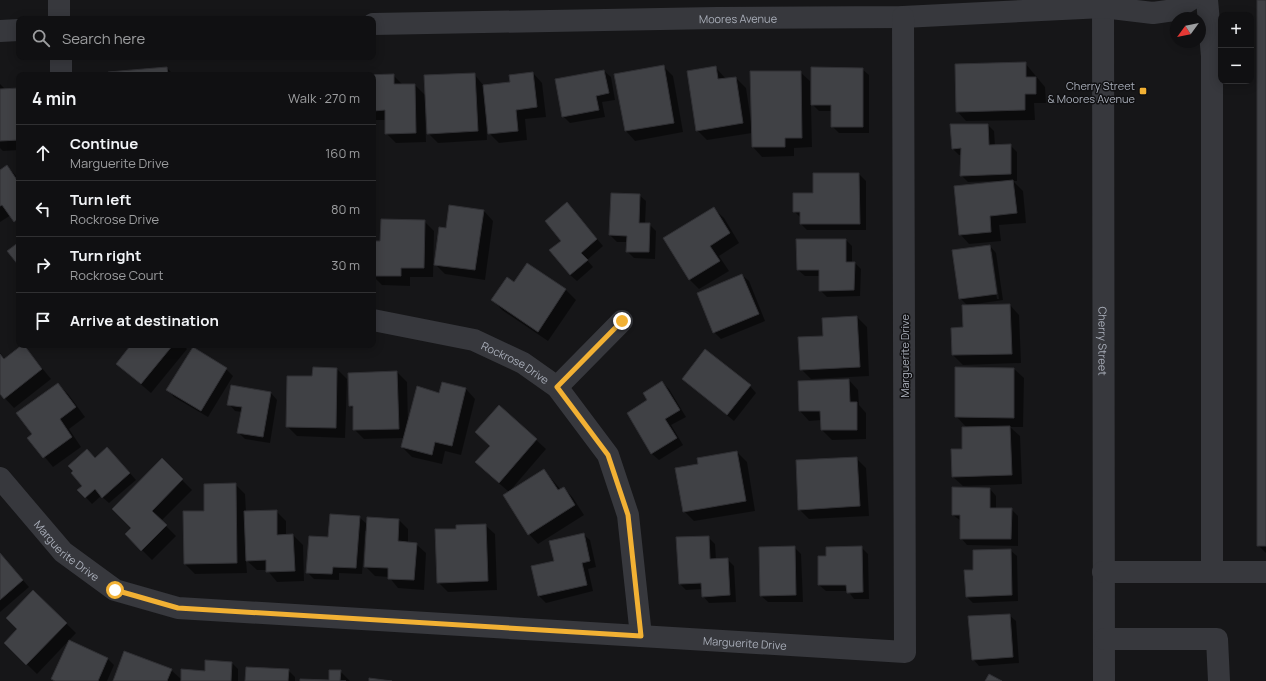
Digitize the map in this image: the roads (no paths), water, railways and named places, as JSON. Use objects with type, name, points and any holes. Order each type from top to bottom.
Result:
[{"type":"street","points":[[59,0],[59,16]]},
{"type":"street","name":"Moores Avenue","points":[[376,24],[716,9],[903,17],[1103,4],[1153,13],[1174,10],[1190,0]]},
{"type":"street","points":[[1207,0],[1212,56],[1212,572]]},
{"type":"street","name":"Cherry Street","points":[[1103,4],[1104,681]]},
{"type":"street","name":"Marguerite Drive","points":[[0,478],[63,552],[115,590],[178,608],[905,652],[903,17]]},
{"type":"street","points":[[0,31],[16,30]]},
{"type":"street","points":[[60,60],[61,72]]},
{"type":"street","name":"Rockrose Drive","points":[[376,321],[474,340],[523,363],[557,387],[608,455],[628,515],[641,636]]},
{"type":"street","points":[[557,387],[622,321]]},
{"type":"street","points":[[1103,572],[1266,572]]},
{"type":"street","points":[[1104,639],[1217,638],[1219,681]]},
{"type":"place","name":"Cherry Street & Moores Avenue","points":[[1143,91]]}]
